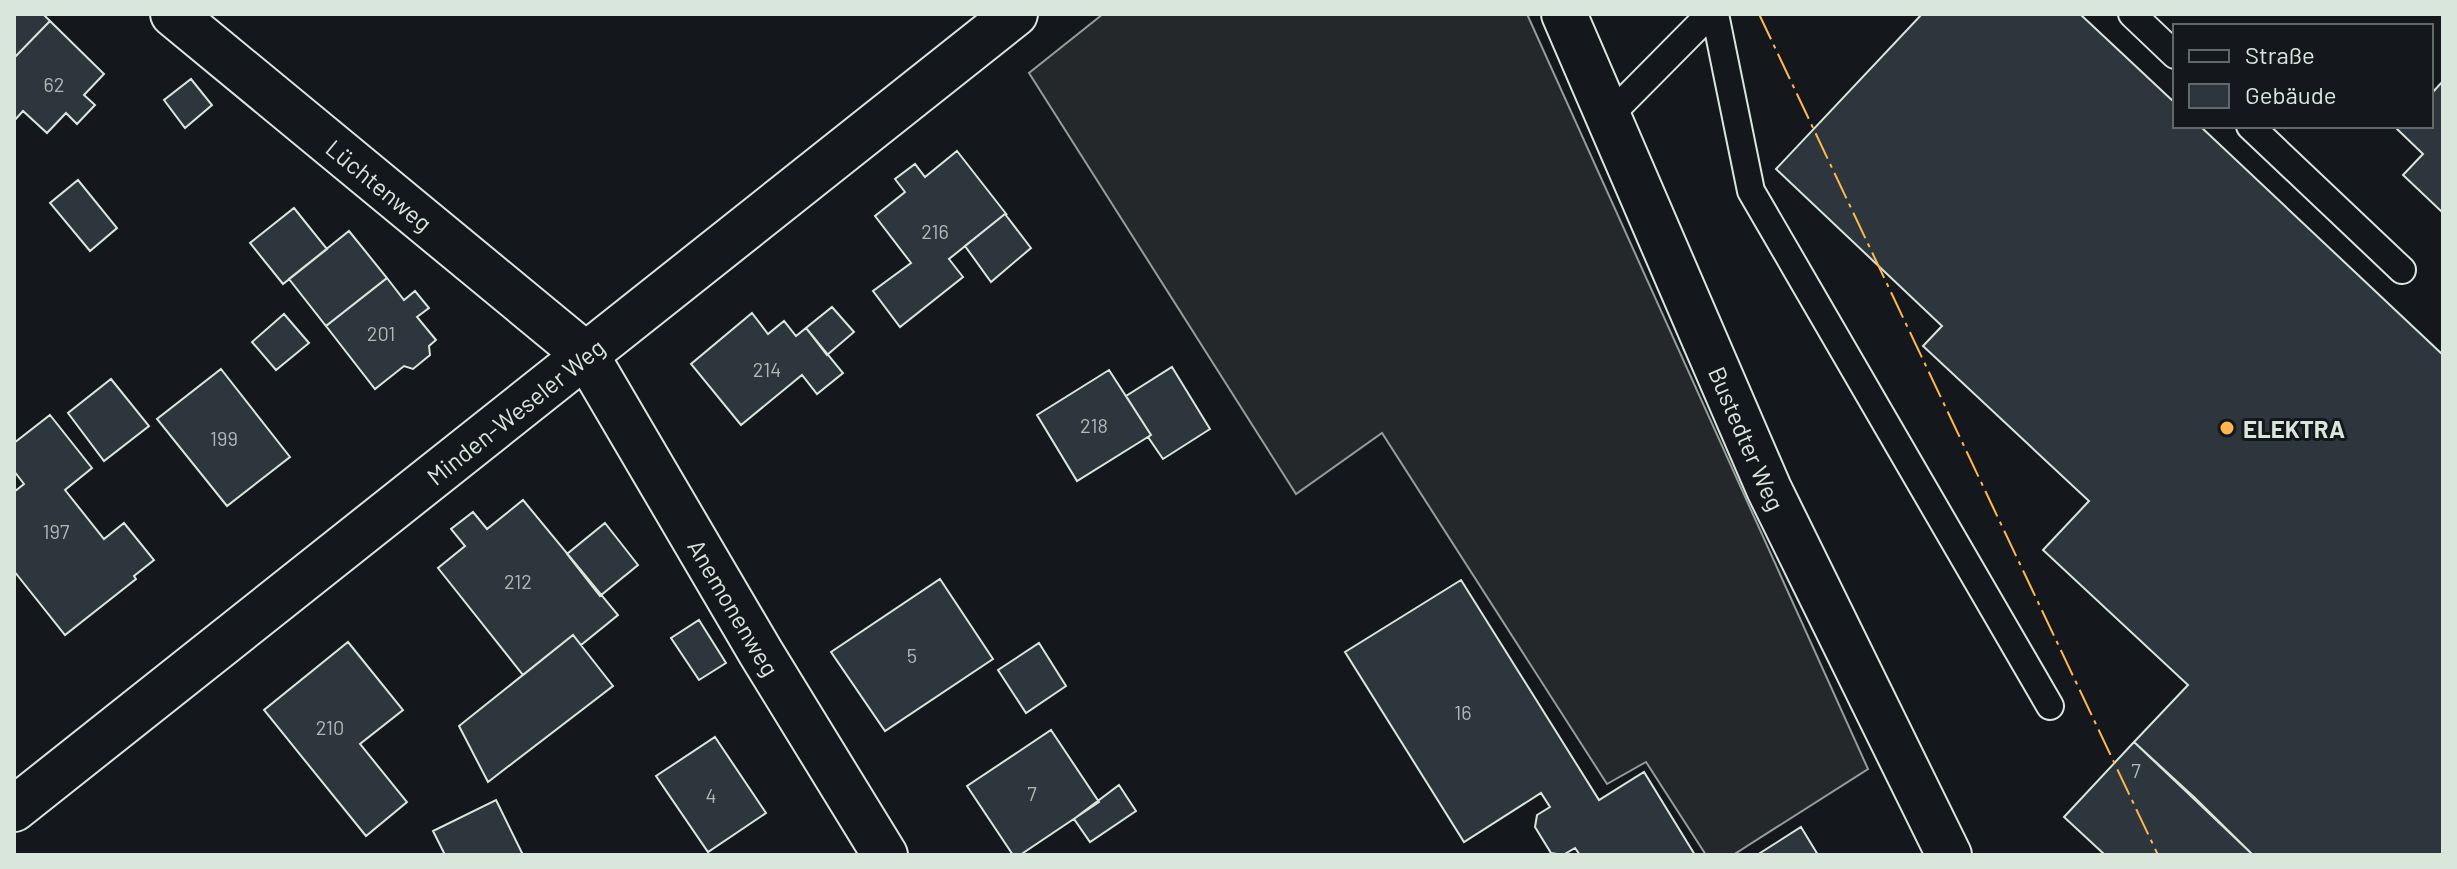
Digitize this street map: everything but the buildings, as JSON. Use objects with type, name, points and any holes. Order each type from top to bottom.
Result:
[{"type":"street","name":"Lüchtenweg","points":[[173,14],[586,355]]},
{"type":"street","name":"Minden-Weseler Weg","points":[[14,809],[1015,14]]},
{"type":"street","name":"Bustedter Weg","points":[[1564,14],[1769,489],[1949,855]]},
{"type":"street","name":"Anemonenweg","points":[[586,355],[761,653],[885,855]]},
{"type":"lane","points":[[1608,117],[1712,14]]},
{"type":"lane","points":[[1712,14],[1751,191],[2050,706]]},
{"type":"lane","points":[[2132,14],[2173,53]]},
{"type":"lane","points":[[2252,128],[2402,270]]},
{"type":"shaded area","points":[[1103,14],[1527,14],[1868,769],[1733,855],[1706,855],[1646,762],[1607,784],[1382,433],[1296,494],[1029,73]]},
{"type":"power","points":[[1759,14],[2158,855]]},
{"type":"place","name":"ELEKTRA","points":[[2227,428]]}]
